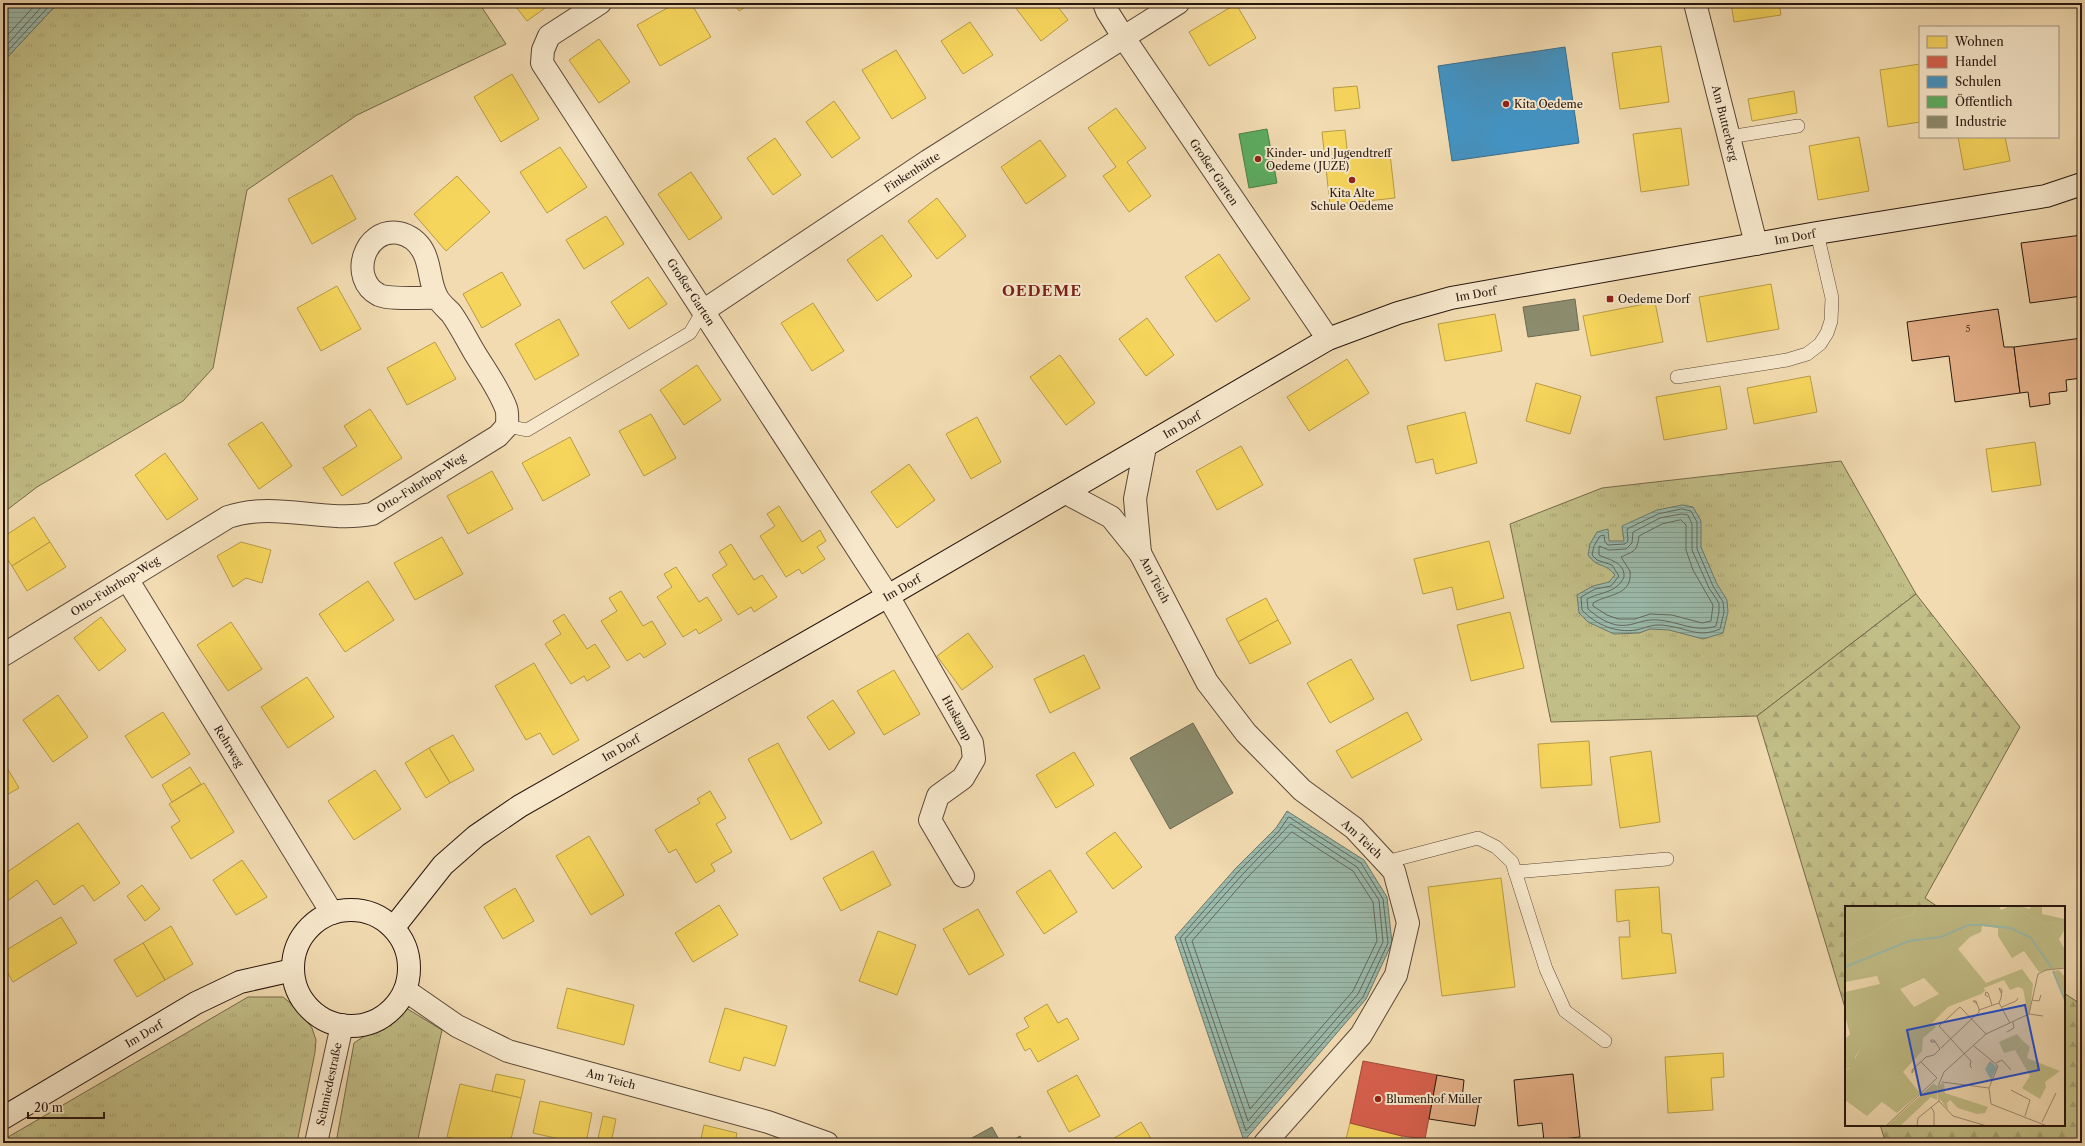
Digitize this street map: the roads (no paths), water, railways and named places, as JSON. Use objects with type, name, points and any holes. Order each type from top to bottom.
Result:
[{"type":"street","name":"Großer Garten","points":[[600,3],[549,36],[543,50],[542,63],[888,596]]},
{"type":"street","name":"Großer Garten","points":[[1104,3],[1107,11],[1124,38],[1328,339]]},
{"type":"street","name":"Finkenhütte","points":[[703,311],[928,161],[1178,3]]},
{"type":"street","name":"Am Butterberg","points":[[1695,3],[1756,244]]},
{"type":"street","name":"Im Dorf","points":[[394,927],[442,865],[476,836],[520,806],[888,596],[1328,339],[1398,313],[1451,298],[1817,233],[2046,196],[2082,184]]},
{"type":"street","points":[[437,298],[451,314],[497,390],[507,410],[506,426]]},
{"type":"street","name":"Otto-Fuhrhop-Weg","points":[[3,656],[228,517],[244,512],[265,510],[353,517],[372,514],[498,436],[506,426]]},
{"type":"street","name":"Am Teich","points":[[1140,553],[1135,499],[1145,447]]},
{"type":"street","name":"Am Teich","points":[[1066,492],[1111,517],[1140,553],[1207,682],[1246,732],[1302,790],[1354,828],[1394,871],[1408,923],[1396,976],[1361,1035],[1265,1143]]},
{"type":"street","name":"Rehrweg","points":[[127,579],[332,913]]},
{"type":"street","name":"Huskamp","points":[[888,596],[972,743],[974,759],[963,778],[938,796],[930,820],[963,876]]},
{"type":"street","points":[[348,910],[365,911],[380,917],[394,927],[406,946],[410,968],[405,990],[395,1007],[379,1019],[361,1025],[342,1025],[323,1018],[308,1006],[297,989],[293,970],[296,945],[311,926],[332,913],[348,910]]},
{"type":"street","name":"Im Dorf","points":[[3,1118],[196,1003],[240,982],[293,970]]},
{"type":"street","name":"Am Teich","points":[[405,990],[457,1026],[508,1051],[768,1122],[827,1143]]},
{"type":"street","name":"Schmiedestraße","points":[[316,1143],[342,1025]]},
{"type":"lane","points":[[1729,137],[1798,126]]},
{"type":"lane","points":[[1677,377],[1787,360],[1807,354],[1820,344],[1827,333],[1831,321],[1832,298],[1817,233]]},
{"type":"lane","points":[[506,426],[527,430],[690,333],[703,311]]},
{"type":"lane","points":[[1386,862],[1478,838],[1496,847],[1512,862],[1546,969],[1565,1011],[1605,1041]]},
{"type":"lane","points":[[1515,872],[1667,859]]},
{"type":"water","points":[[3,3],[58,3],[3,62]]},
{"type":"water","points":[[1682,505],[1693,507],[1701,521],[1701,547],[1717,584],[1727,600],[1728,612],[1723,633],[1703,639],[1669,630],[1650,629],[1639,633],[1614,634],[1588,622],[1579,613],[1577,595],[1593,586],[1609,582],[1615,575],[1608,568],[1595,562],[1588,555],[1590,544],[1597,532],[1608,529],[1609,541],[1624,541],[1622,526],[1657,510]]},
{"type":"water","points":[[1287,811],[1364,860],[1387,897],[1392,943],[1366,999],[1244,1141],[1175,937],[1235,869],[1276,828]]},
{"type":"place","name":"Kita Oedeme","points":[[1506,104]]},
{"type":"place","name":"Kinder- und Jugendtreff Oedeme (JUZE)","points":[[1258,159]]},
{"type":"place","name":"Kita Alte Schule Oedeme","points":[[1352,180]]},
{"type":"place","name":"Oedeme Dorf","points":[[1610,299]]},
{"type":"place","name":"Blumenhof Müller","points":[[1378,1099]]},
{"type":"district","name":"OEDEME","points":[[1042,291]]}]
